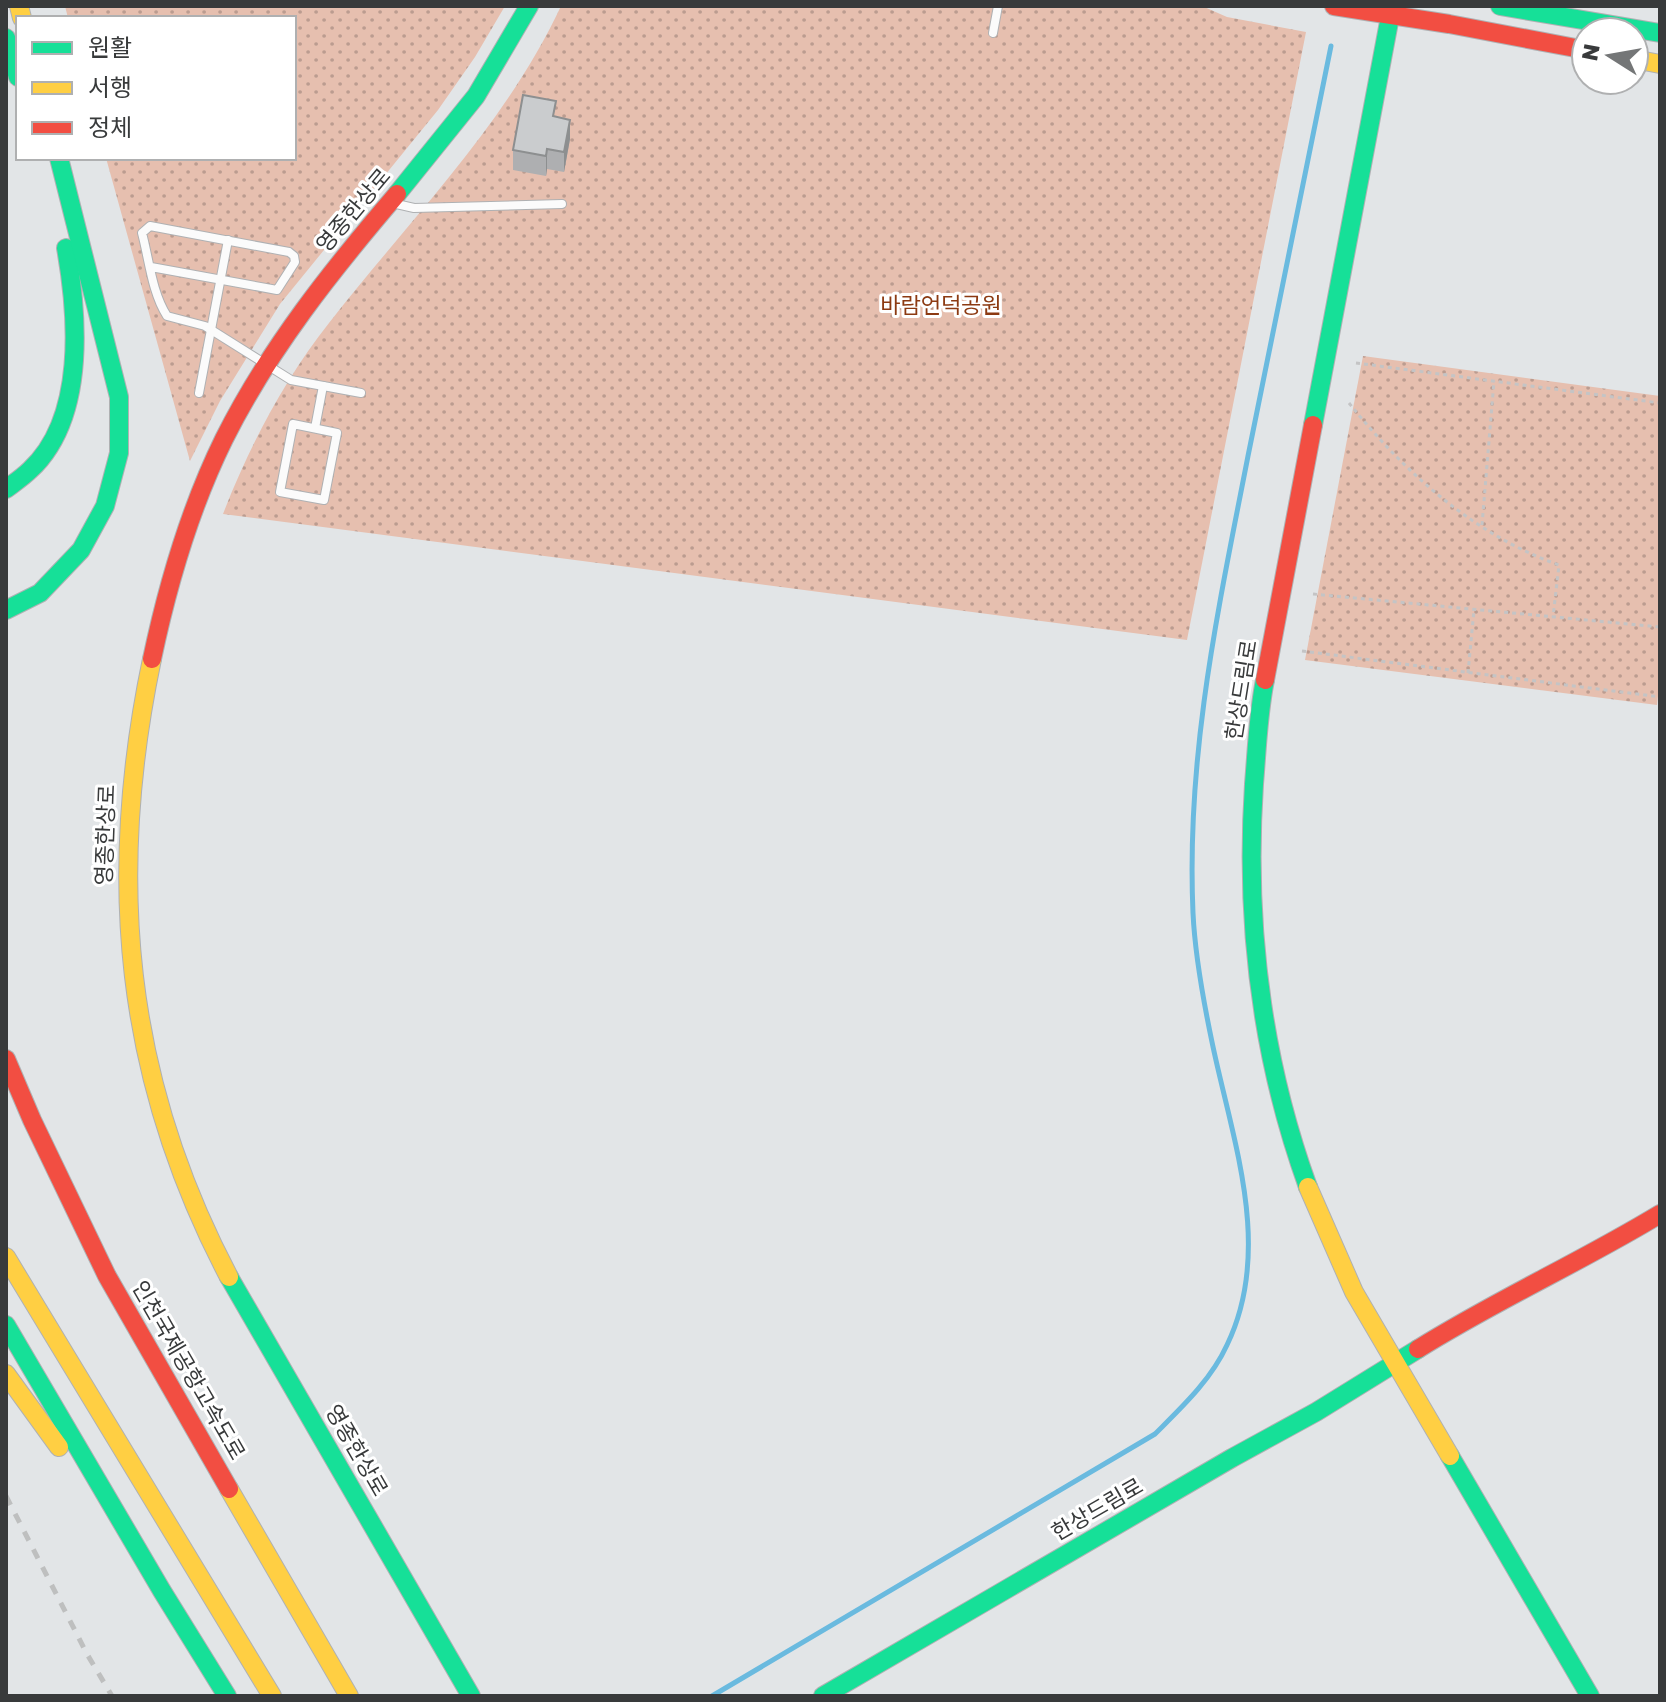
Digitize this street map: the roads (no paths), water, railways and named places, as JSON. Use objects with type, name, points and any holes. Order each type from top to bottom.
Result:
[{"type":"main road","name":"영종한상로","points":[[471,1696],[225,1270],[178,1168],[158,1106],[144,1045],[134,986],[126,876],[130,787],[157,629],[179,549],[208,474],[240,409],[296,319],[475,96],[529,6]]},
{"type":"main road","points":[[1334,6],[1391,10],[1570,47]]},
{"type":"main road","points":[[1500,6],[1660,33]]},
{"type":"main road","name":"한상드림로","points":[[1391,10],[1262,695],[1252,783],[1251,896],[1258,977],[1268,1037],[1292,1133],[1306,1178],[1344,1273],[1590,1696]]},
{"type":"main road","points":[[6,38],[16,70]]},
{"type":"main road","points":[[6,489],[38,464],[55,438],[66,406],[75,344],[71,272],[43,160]]},
{"type":"main road","points":[[6,610],[40,593],[81,550],[105,506],[119,453],[119,397],[60,160]]},
{"type":"main road","name":"인천국제공항고속도로","points":[[6,1059],[107,1276],[349,1696]]},
{"type":"main road","name":"한상드림로","points":[[823,1696],[1330,1405],[1509,1296],[1576,1263],[1660,1214]]},
{"type":"main road","points":[[6,1257],[272,1696]]},
{"type":"main road","points":[[6,1325],[227,1696]]},
{"type":"main road","points":[[6,1374],[162,1591]]},
{"type":"lane","points":[[993,33],[998,6]]},
{"type":"lane","points":[[390,203],[414,208],[562,204]]},
{"type":"lane","points":[[151,267],[277,290],[295,262],[289,252],[150,226],[142,233],[160,304],[167,316],[211,329],[291,380],[361,393]]},
{"type":"lane","points":[[199,393],[228,240]]},
{"type":"lane","points":[[315,428],[323,386]]},
{"type":"lane","points":[[293,424],[315,428],[337,433],[324,500],[280,492],[293,424]]},
{"type":"waterway","points":[[712,1696],[1155,1434],[1204,1381],[1220,1358],[1241,1308],[1247,1270],[1245,1194],[1198,961],[1193,913],[1194,797],[1207,683],[1226,570],[1331,46]]},
{"type":"railway","points":[[6,1496],[87,1654],[112,1696]]},
{"type":"park label","name":"바람언덕공원","points":[[941,305]]}]
